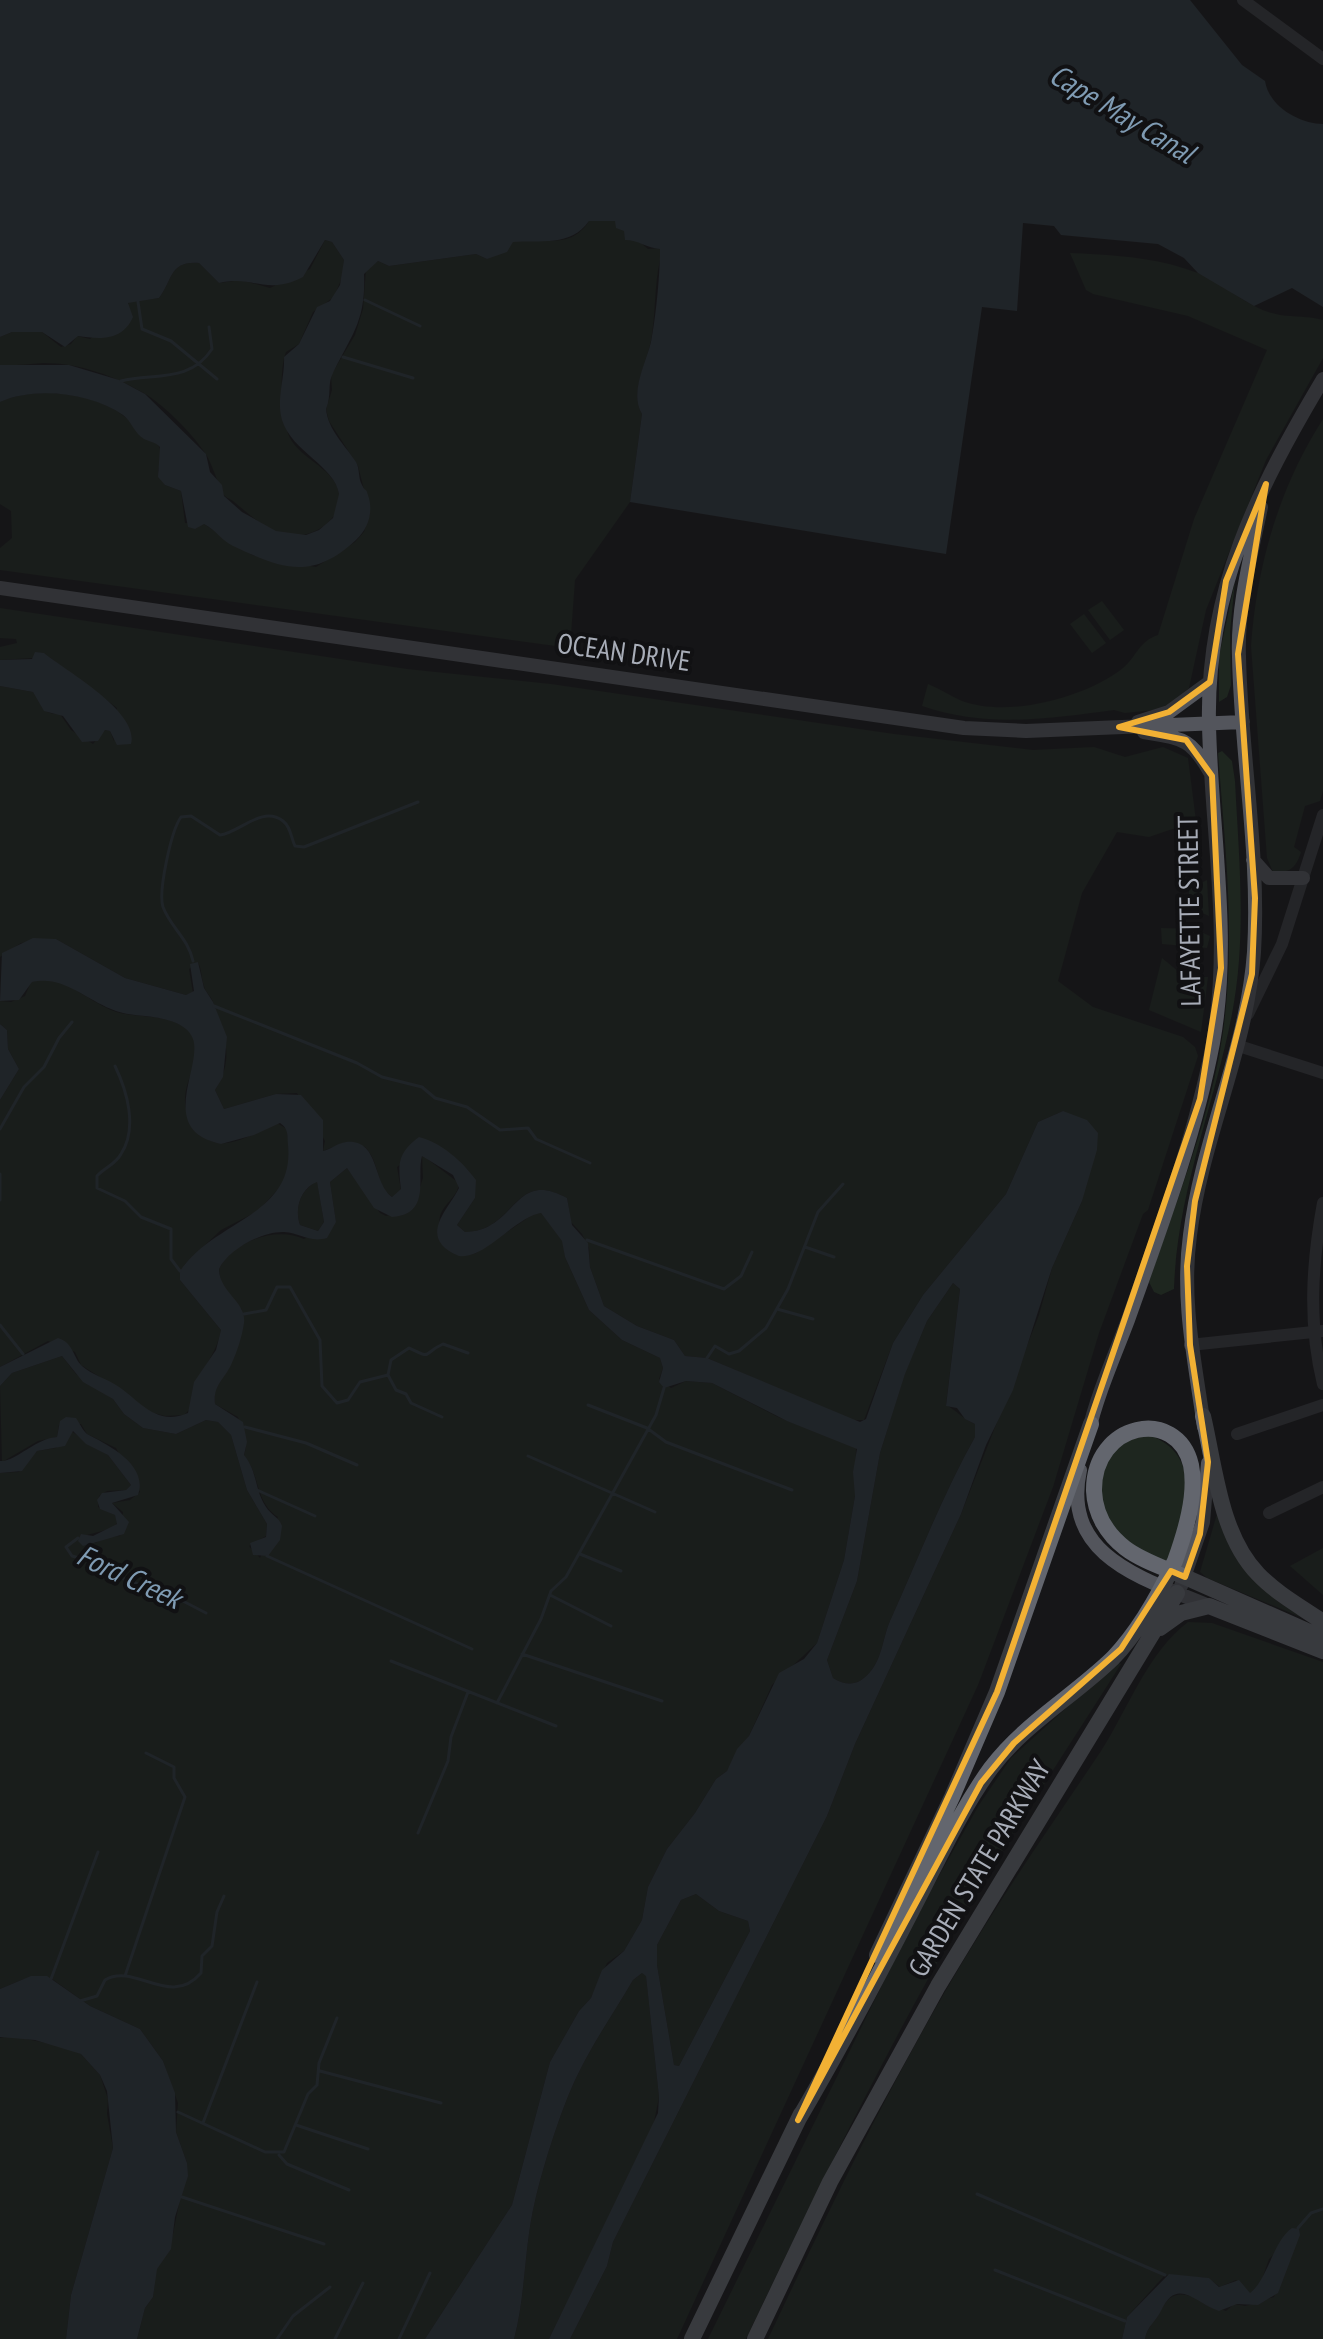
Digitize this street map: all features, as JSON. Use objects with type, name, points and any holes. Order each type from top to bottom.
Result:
[{"type":"highway","points":[[1203,1416],[1230,1524],[1243,1555],[1267,1582],[1323,1622]]},
{"type":"highway","name":"GARDEN STATE PARKWAY","points":[[692,2339],[972,1751],[1036,1586],[1091,1424]]},
{"type":"highway","points":[[798,2120],[849,2032],[981,1783],[1014,1743],[1121,1649],[1174,1582],[1189,1509],[1190,1461],[1182,1448],[1164,1433],[1132,1431],[1111,1442],[1099,1461],[1094,1485],[1098,1511],[1110,1534],[1122,1546],[1174,1582],[1323,1638]]},
{"type":"highway","name":"GARDEN STATE PARKWAY","points":[[755,2339],[830,2182],[938,1986],[1153,1634],[1174,1582]]},
{"type":"highway","points":[[1153,1634],[1181,1613],[1209,1606],[1323,1651]]},
{"type":"main road","name":"LAFAYETTE STREET","points":[[1209,1606],[1174,1582],[1125,1570],[1108,1558],[1090,1537],[1082,1521],[1078,1484],[1091,1424],[1189,1135],[1213,1043],[1221,930],[1209,723],[1210,682],[1226,581],[1239,539],[1323,379]]},
{"type":"main road","name":"LAFAYETTE STREET","points":[[1203,1416],[1190,1345],[1186,1281],[1191,1227],[1245,1018],[1255,935],[1240,625],[1266,484]]},
{"type":"main road","name":"OCEAN DRIVE","points":[[0,588],[964,728],[1026,731],[1243,722]]},
{"type":"main road","points":[[1119,727],[1169,712],[1210,682]]},
{"type":"main road","points":[[1119,727],[1186,740],[1198,751],[1212,776]]},
{"type":"main road","points":[[1253,860],[1269,878],[1303,878]]},
{"type":"main road","name":"GARDEN STATE PARKWAY","points":[[1174,1582],[1205,1510],[1208,1462],[1203,1416]]},
{"type":"street","points":[[1243,0],[1323,59]]},
{"type":"street","points":[[1245,1018],[1277,957],[1323,815]]},
{"type":"street","points":[[1239,1046],[1323,1073]]},
{"type":"street","points":[[1323,1203],[1312,1277],[1323,1384]]},
{"type":"street","points":[[1190,1345],[1318,1332]]},
{"type":"street","points":[[1237,1434],[1323,1405]]},
{"type":"street","points":[[1269,1513],[1323,1487]]},
{"type":"highlighted area","points":[[1266,484],[1238,654],[1255,898],[1252,974],[1195,1201],[1187,1266],[1190,1345],[1208,1462],[1200,1534],[1185,1577],[1171,1571],[1121,1649],[1014,1743],[981,1783],[798,2120],[997,1692],[1200,1099],[1221,968],[1212,776],[1186,740],[1119,727],[1169,712],[1210,682],[1226,581]]},
{"type":"shaded area","points":[[589,221],[615,221],[648,249],[660,248],[660,260],[651,341],[638,387],[638,406],[642,414],[630,502],[575,580],[570,648],[0,570],[0,548],[12,538],[11,511],[0,504],[0,402],[47,393],[97,402],[112,409],[158,444],[162,454],[158,471],[165,485],[181,491],[185,523],[204,524],[252,555],[316,567],[355,542],[364,532],[370,513],[358,466],[329,421],[326,409],[332,390],[331,375],[355,335],[363,309],[366,269],[378,261],[389,266],[476,254],[487,259],[514,241],[563,240],[581,231]]},
{"type":"shaded area","points":[[325,240],[332,242],[344,260],[343,275],[334,297],[313,312],[299,344],[286,352],[282,381],[284,418],[289,436],[330,476],[339,495],[334,515],[313,532],[301,535],[279,533],[225,496],[207,456],[195,439],[163,407],[135,388],[97,372],[70,365],[0,365],[0,337],[12,332],[42,332],[61,347],[71,344],[77,336],[90,339],[130,302],[159,298],[173,273],[182,265],[199,263],[219,283],[241,280],[270,288],[310,269]]},
{"type":"shaded area","points":[[1070,253],[1166,263],[1198,273],[1269,312],[1323,320],[1323,358],[1266,460],[1206,610],[1189,688],[1173,703],[1153,710],[1125,713],[1114,710],[1017,720],[970,717],[922,706],[928,684],[962,701],[981,706],[1023,706],[1067,696],[1107,679],[1123,668],[1142,645],[1158,635],[1194,519],[1267,350],[1188,316],[1093,294],[1086,290]]},
{"type":"shaded area","points":[[1323,419],[1323,791],[1320,801],[1305,806],[1294,847],[1301,852],[1297,862],[1284,872],[1273,872],[1267,858],[1251,646],[1254,616],[1265,556],[1282,500]]},
{"type":"shaded area","points":[[1235,581],[1230,632],[1231,685],[1227,697],[1219,702],[1219,657]]},
{"type":"shaded area","points":[[1102,601],[1124,630],[1110,640],[1088,610]]},
{"type":"shaded area","points":[[0,608],[407,669],[551,684],[894,734],[1033,750],[1094,747],[1125,757],[1163,747],[1188,758],[1196,821],[1149,837],[1117,832],[1082,893],[1058,981],[1093,1007],[1183,1037],[1195,1047],[1198,1056],[1148,1210],[1143,1214],[1099,1333],[1053,1487],[978,1685],[677,2339],[570,2339],[607,2266],[613,2242],[827,1816],[855,1744],[961,1514],[1039,1315],[1052,1268],[1082,1201],[1063,1111],[1038,1122],[1006,1194],[923,1295],[893,1343],[864,1420],[852,1420],[707,1358],[685,1356],[674,1340],[637,1326],[604,1306],[590,1267],[589,1248],[571,1222],[567,1198],[549,1191],[535,1191],[524,1195],[495,1222],[482,1229],[465,1232],[457,1225],[475,1198],[468,1170],[432,1142],[397,1167],[401,1190],[392,1197],[383,1186],[365,1147],[346,1142],[323,1151],[325,1141],[297,1093],[276,1094],[224,1109],[215,1090],[225,1068],[226,1047],[198,962],[189,969],[193,993],[186,995],[125,978],[56,939],[21,943],[0,957],[0,686],[33,692],[46,711],[60,714],[71,730],[93,744],[105,730],[110,731],[114,741],[117,708],[49,657],[0,660],[0,647],[17,643],[16,639],[0,638]]},
{"type":"shaded area","points":[[1084,614],[1106,643],[1092,653],[1070,624]]},
{"type":"shaded area","points":[[1222,751],[1232,761],[1235,781],[1241,898],[1237,985],[1189,1184],[1174,1289],[1161,1295],[1154,1292],[1149,1282],[1210,1096],[1227,997],[1229,927],[1218,753]]},
{"type":"shaded area","points":[[1207,880],[1209,916],[1189,907],[1189,889]]},
{"type":"shaded area","points":[[1161,928],[1194,929],[1210,936],[1207,948],[1162,944]]},
{"type":"shaded area","points":[[1162,958],[1185,977],[1208,977],[1201,1032],[1149,1010]]},
{"type":"shaded area","points":[[47,979],[66,985],[111,1010],[161,1018],[189,1030],[197,1049],[185,1093],[185,1105],[189,1118],[208,1139],[218,1143],[238,1141],[277,1123],[287,1129],[290,1163],[282,1185],[258,1211],[221,1230],[185,1264],[180,1280],[221,1330],[195,1388],[190,1409],[184,1415],[165,1416],[146,1411],[131,1397],[81,1365],[75,1352],[48,1341],[0,1367],[0,1100],[19,1069],[8,1049],[7,1030],[0,1024],[0,1001],[11,1002],[25,996],[31,982]]},
{"type":"shaded area","points":[[422,1155],[459,1183],[442,1211],[439,1225],[442,1241],[452,1252],[459,1255],[476,1253],[532,1215],[541,1213],[563,1241],[565,1257],[589,1310],[622,1340],[660,1358],[663,1368],[659,1379],[671,1388],[686,1381],[712,1383],[778,1417],[856,1447],[855,1496],[844,1560],[817,1643],[772,1685],[749,1736],[727,1771],[716,1779],[667,1849],[648,1887],[642,1920],[624,1951],[607,1963],[591,1998],[579,2011],[550,2062],[512,2205],[425,2339],[137,2339],[145,2308],[153,2297],[156,2269],[173,2234],[187,2163],[176,2132],[178,2103],[163,2061],[140,2029],[90,2006],[52,1979],[24,1979],[0,1989],[0,1473],[19,1472],[37,1451],[56,1448],[71,1431],[108,1455],[131,1485],[126,1490],[107,1491],[99,1496],[98,1507],[115,1515],[118,1522],[113,1528],[87,1535],[95,1543],[106,1537],[120,1536],[123,1512],[112,1503],[130,1500],[140,1492],[116,1448],[87,1434],[81,1424],[59,1425],[57,1437],[38,1441],[2,1462],[0,1386],[12,1373],[62,1356],[76,1374],[113,1399],[124,1414],[143,1428],[176,1434],[206,1420],[218,1422],[231,1435],[247,1490],[267,1524],[266,1536],[249,1546],[260,1558],[278,1517],[270,1511],[261,1496],[253,1471],[244,1456],[246,1447],[238,1417],[215,1404],[215,1389],[228,1370],[242,1310],[221,1285],[219,1269],[234,1251],[256,1239],[281,1234],[304,1239],[336,1222],[330,1182],[347,1168],[380,1213],[386,1216],[413,1209],[423,1178]]},
{"type":"shaded area","points":[[317,1181],[324,1222],[318,1231],[300,1225],[298,1212],[303,1194]]},
{"type":"shaded area","points":[[953,1283],[960,1289],[946,1405],[975,1424],[975,1437],[890,1621],[877,1661],[862,1680],[844,1683],[833,1678],[827,1660],[857,1581],[880,1453],[905,1373],[927,1321]]},
{"type":"shaded area","points":[[1149,1435],[1167,1445],[1179,1457],[1185,1472],[1184,1507],[1167,1561],[1127,1541],[1108,1519],[1100,1492],[1104,1467],[1119,1443]]},
{"type":"shaded area","points":[[1217,1514],[1233,1549],[1252,1574],[1305,1619],[1207,1578],[1200,1572]]},
{"type":"shaded area","points":[[1323,1548],[1323,1595],[1290,1566]]},
{"type":"shaded area","points":[[1188,1622],[1212,1623],[1323,1662],[1323,2339],[1145,2339],[1149,2328],[1173,2296],[1189,2296],[1226,2311],[1234,2304],[1245,2306],[1274,2297],[1289,2262],[1279,2249],[1269,2259],[1261,2282],[1250,2294],[1236,2280],[1220,2287],[1208,2278],[1165,2275],[1127,2317],[1122,2339],[768,2339],[868,2132],[951,1981],[1010,1886],[1101,1751],[1150,1665],[1174,1634]]},
{"type":"shaded area","points":[[1117,1662],[1121,1664],[1001,1853],[905,2021],[746,2339],[708,2339],[914,1920],[979,1805],[1011,1758]]},
{"type":"shaded area","points":[[696,1894],[719,1911],[748,1921],[750,1931],[679,2066],[674,2065],[657,1965],[657,1945],[681,1900]]},
{"type":"shaded area","points":[[642,1973],[646,1975],[659,2097],[653,2127],[549,2339],[514,2339],[531,2218],[559,2119],[591,2050],[633,1980]]},
{"type":"shaded area","points":[[11,2036],[66,2047],[81,2054],[100,2075],[108,2099],[107,2114],[113,2148],[71,2295],[66,2339],[0,2339],[0,2038]]},
{"type":"water","name":"Cape May Canal","points":[[0,0],[1190,0],[1242,65],[1265,81],[1279,106],[1305,121],[1323,124],[1323,307],[1292,288],[1254,306],[1198,273],[1184,258],[1158,244],[1061,235],[1054,226],[1023,223],[1017,311],[982,307],[946,554],[630,502],[642,414],[638,406],[638,388],[653,332],[660,249],[625,240],[624,231],[616,228],[615,221],[589,221],[582,229],[564,239],[513,242],[507,252],[487,259],[476,254],[389,266],[378,261],[364,274],[360,316],[331,377],[326,409],[333,431],[357,465],[370,501],[369,520],[356,540],[325,561],[311,566],[282,565],[233,546],[204,524],[195,529],[188,527],[181,491],[165,485],[158,477],[160,447],[141,437],[123,415],[95,401],[63,394],[30,394],[0,402],[0,365],[69,365],[119,380],[145,394],[206,454],[210,472],[222,485],[224,496],[242,512],[276,531],[306,535],[319,530],[333,518],[339,494],[330,475],[295,441],[282,420],[280,404],[284,357],[299,344],[317,307],[330,301],[340,285],[344,260],[332,242],[325,240],[303,277],[279,285],[242,281],[219,283],[199,263],[189,263],[177,268],[159,298],[128,303],[133,317],[116,335],[102,338],[78,336],[65,347],[42,332],[12,332],[0,337]]},
{"type":"water","points":[[35,652],[44,653],[113,706],[131,732],[131,744],[117,745],[110,731],[105,730],[98,741],[82,742],[63,716],[44,711],[33,692],[0,686],[0,660],[32,659]]},
{"type":"water","points":[[33,938],[56,939],[125,978],[186,995],[194,991],[190,964],[198,962],[204,988],[227,1037],[223,1077],[215,1090],[224,1109],[276,1094],[301,1095],[323,1120],[323,1151],[346,1142],[365,1147],[381,1182],[392,1197],[401,1189],[400,1166],[406,1148],[419,1137],[436,1144],[458,1160],[476,1180],[475,1198],[457,1225],[465,1232],[482,1229],[495,1222],[525,1195],[536,1191],[549,1191],[567,1198],[572,1225],[588,1243],[590,1267],[604,1306],[637,1326],[674,1340],[685,1356],[707,1358],[860,1422],[866,1419],[893,1343],[923,1295],[1006,1194],[1038,1122],[1063,1111],[1087,1120],[1098,1133],[1097,1150],[1082,1201],[1052,1268],[1013,1390],[986,1445],[961,1514],[855,1744],[827,1816],[613,2242],[607,2266],[570,2339],[549,2339],[658,2113],[646,1976],[642,1973],[633,1980],[591,2050],[559,2119],[531,2218],[514,2339],[425,2339],[512,2205],[550,2062],[579,2011],[591,1998],[602,1970],[624,1951],[642,1920],[648,1887],[667,1849],[716,1779],[727,1771],[737,1749],[749,1736],[779,1673],[804,1659],[817,1643],[844,1560],[855,1496],[853,1472],[857,1449],[787,1421],[712,1383],[686,1381],[664,1388],[659,1382],[663,1368],[660,1358],[622,1340],[589,1310],[565,1257],[562,1241],[541,1213],[521,1222],[479,1252],[459,1256],[446,1249],[439,1241],[437,1232],[443,1214],[459,1188],[453,1175],[422,1156],[417,1202],[405,1214],[392,1217],[374,1208],[347,1168],[330,1182],[336,1222],[327,1238],[315,1239],[284,1232],[266,1235],[238,1249],[219,1269],[223,1284],[241,1309],[244,1323],[233,1360],[217,1387],[215,1404],[243,1422],[247,1442],[244,1455],[252,1468],[262,1500],[282,1526],[280,1540],[268,1556],[253,1555],[250,1543],[266,1537],[267,1524],[247,1490],[231,1435],[218,1422],[206,1420],[176,1434],[143,1428],[124,1414],[113,1399],[83,1382],[62,1356],[12,1373],[0,1386],[0,1367],[58,1338],[70,1346],[86,1369],[116,1385],[149,1410],[166,1417],[188,1413],[194,1382],[216,1350],[221,1330],[180,1280],[180,1271],[212,1240],[266,1203],[279,1187],[287,1169],[286,1130],[280,1123],[254,1135],[221,1144],[201,1136],[190,1125],[186,1110],[194,1046],[188,1031],[169,1020],[116,1011],[53,982],[32,982],[19,1000],[0,1001],[2,953]],"holes":[[[317,1182],[324,1222],[318,1231],[300,1225],[298,1212],[303,1194]],[[953,1283],[960,1289],[946,1406],[957,1408],[965,1419],[975,1424],[975,1437],[890,1621],[877,1661],[862,1680],[844,1683],[833,1678],[827,1660],[857,1581],[880,1453],[905,1374],[927,1321]],[[696,1894],[719,1911],[748,1921],[750,1931],[679,2066],[674,2065],[657,1965],[657,1945],[681,1900]]]},
{"type":"water","points":[[0,1024],[7,1030],[8,1049],[19,1069],[0,1100]]},
{"type":"water","points":[[66,1417],[76,1418],[87,1434],[124,1457],[137,1474],[140,1484],[138,1495],[112,1503],[129,1522],[124,1534],[83,1546],[78,1541],[81,1534],[93,1536],[117,1524],[115,1515],[100,1509],[97,1500],[102,1493],[126,1490],[131,1485],[108,1455],[86,1444],[73,1431],[65,1446],[37,1451],[22,1471],[0,1473],[0,1461],[6,1461],[41,1441],[57,1437],[60,1421]]},
{"type":"water","points":[[31,1976],[47,1976],[90,2006],[140,2029],[163,2061],[175,2093],[176,2132],[187,2163],[188,2176],[175,2217],[171,2249],[157,2269],[153,2297],[145,2308],[137,2339],[66,2339],[71,2295],[113,2148],[107,2091],[100,2075],[81,2054],[35,2040],[0,2037],[0,1989]]},
{"type":"water","points":[[1292,2228],[1299,2229],[1300,2235],[1278,2293],[1258,2305],[1237,2304],[1219,2311],[1187,2295],[1173,2295],[1149,2328],[1145,2339],[1122,2339],[1127,2317],[1169,2274],[1209,2278],[1219,2287],[1239,2280],[1250,2293],[1285,2234]]},
{"type":"waterway","points":[[365,300],[420,326]]},
{"type":"waterway","points":[[138,302],[142,329],[171,341],[217,379]]},
{"type":"waterway","points":[[121,381],[171,375],[193,367],[212,349],[209,327]]},
{"type":"waterway","points":[[343,357],[413,378]]},
{"type":"waterway","points":[[193,961],[166,914],[162,899],[170,848],[181,817],[191,816],[220,835],[259,818],[275,817],[288,826],[295,846],[304,847],[418,802]]},
{"type":"waterway","points":[[214,1006],[357,1063],[382,1077],[422,1087],[435,1098],[467,1107],[500,1130],[528,1128],[536,1139],[590,1163]]},
{"type":"waterway","points":[[0,1129],[24,1087],[44,1067],[59,1038],[72,1022]]},
{"type":"waterway","points":[[115,1066],[127,1098],[129,1133],[119,1157],[97,1176],[97,1188],[125,1201],[141,1217],[171,1229],[171,1259],[180,1271]]},
{"type":"waterway","points":[[0,1174],[0,1200]]},
{"type":"waterway","points":[[707,1358],[715,1346],[729,1354],[739,1351],[766,1328],[788,1289],[818,1212],[843,1184]]},
{"type":"waterway","points":[[587,1240],[724,1289],[741,1276],[752,1252]]},
{"type":"waterway","points":[[805,1247],[834,1257]]},
{"type":"waterway","points":[[244,1314],[266,1310],[277,1287],[290,1287],[320,1340],[322,1386],[337,1403],[348,1400],[360,1382],[388,1375]]},
{"type":"waterway","points":[[777,1309],[813,1319]]},
{"type":"waterway","points":[[0,1325],[23,1354]]},
{"type":"waterway","points":[[442,1417],[411,1403],[406,1394],[396,1390],[388,1375],[391,1360],[409,1348],[425,1355],[443,1344],[468,1353]]},
{"type":"waterway","points":[[497,1703],[541,1619],[551,1591],[566,1577],[656,1415],[664,1388]]},
{"type":"waterway","points":[[588,1405],[647,1428],[666,1442],[792,1490]]},
{"type":"waterway","points":[[245,1427],[306,1443],[357,1465]]},
{"type":"waterway","points":[[528,1456],[655,1512]]},
{"type":"waterway","points":[[257,1490],[315,1516]]},
{"type":"waterway","name":"Ford Creek","points":[[78,1538],[66,1547],[72,1556],[97,1563],[108,1573],[179,1599],[206,1613]]},
{"type":"waterway","points":[[580,1554],[621,1571]]},
{"type":"waterway","points":[[267,1556],[472,1649]]},
{"type":"waterway","points":[[550,1595],[611,1626]]},
{"type":"waterway","points":[[522,1654],[662,1701]]},
{"type":"waterway","points":[[391,1661],[556,1726]]},
{"type":"waterway","points":[[418,1833],[448,1761],[451,1737],[468,1692]]},
{"type":"waterway","points":[[125,1976],[185,1797],[174,1778],[174,1767],[146,1753]]},
{"type":"waterway","points":[[51,1979],[98,1852]]},
{"type":"waterway","points":[[80,2001],[97,1996],[105,1980],[116,1976],[165,1986],[177,1987],[189,1983],[201,1973],[202,1956],[212,1946],[217,1912],[224,1896]]},
{"type":"waterway","points":[[203,2123],[257,1982]]},
{"type":"waterway","points":[[178,2112],[265,2152],[284,2152],[308,2094],[317,2085],[319,2063],[337,2018]]},
{"type":"waterway","points":[[320,2071],[441,2103]]},
{"type":"waterway","points":[[296,2125],[368,2149]]},
{"type":"waterway","points":[[279,2155],[287,2164],[349,2190]]},
{"type":"waterway","points":[[977,2194],[1165,2275]]},
{"type":"waterway","points":[[182,2197],[324,2244]]},
{"type":"waterway","points":[[1298,2228],[1311,2213],[1323,2209]]},
{"type":"waterway","points":[[995,2270],[1125,2321]]},
{"type":"waterway","points":[[399,2339],[430,2273]]},
{"type":"waterway","points":[[335,2339],[363,2283]]},
{"type":"waterway","points":[[277,2339],[293,2316],[330,2287]]}]
